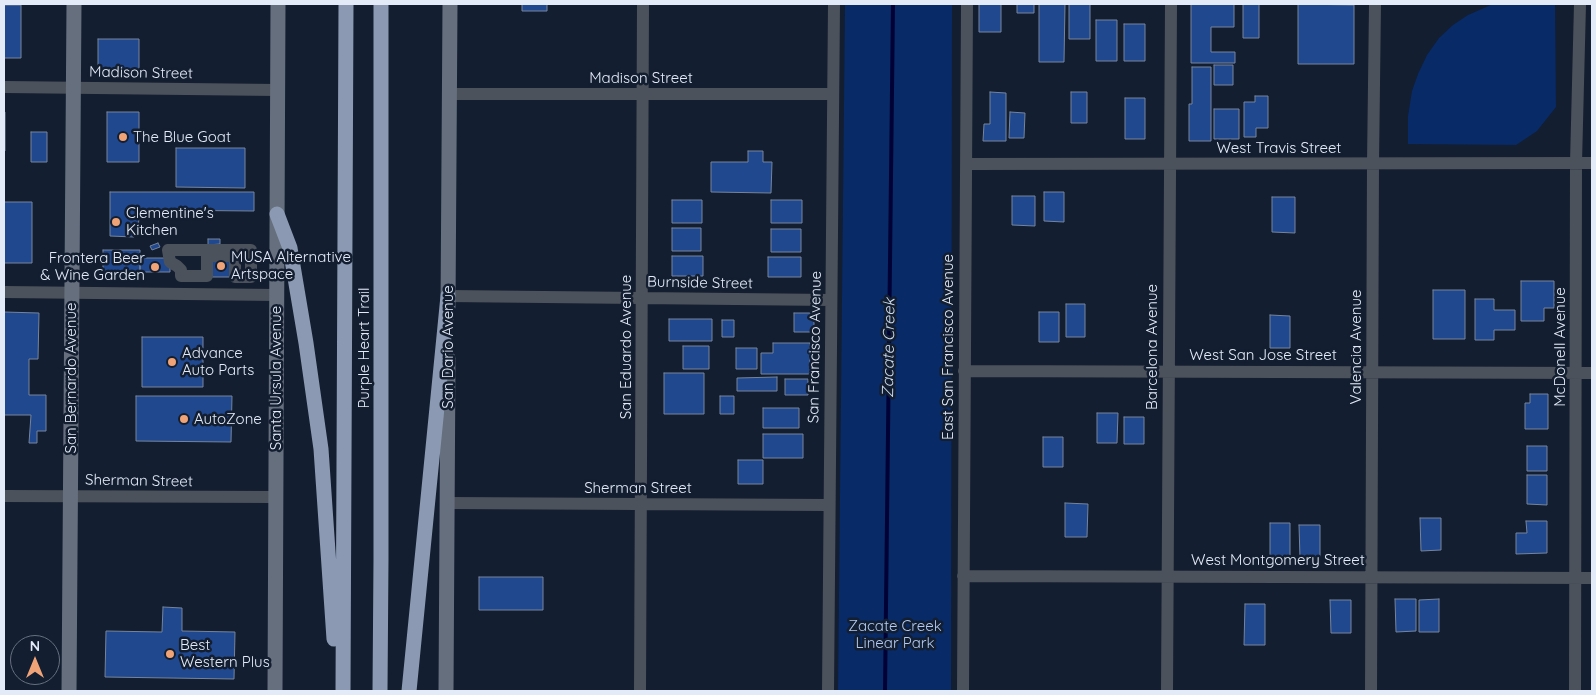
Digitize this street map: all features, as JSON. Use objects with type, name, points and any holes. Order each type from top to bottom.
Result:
[{"type":"highway","name":"Purple Heart Trail","points":[[343,691],[346,4]]},
{"type":"highway","name":"Purple Heart Trail","points":[[380,691],[382,559],[382,4]]},
{"type":"highway","points":[[276,214],[290,248],[321,448],[338,691]]},
{"type":"highway","points":[[409,691],[448,296]]},
{"type":"main road","name":"San Bernardo Avenue","points":[[69,691],[74,4]]},
{"type":"main road","name":"Santa Ursula Avenue","points":[[275,691],[278,4]]},
{"type":"main road","name":"San Dario Avenue","points":[[446,691],[450,4]]},
{"type":"street","name":"San Eduardo Avenue","points":[[640,691],[643,4]]},
{"type":"street","name":"San Francisco Avenue","points":[[828,691],[834,4]]},
{"type":"street","name":"East San Francisco Avenue","points":[[963,691],[967,4]]},
{"type":"street","name":"Barcelona Avenue","points":[[1167,691],[1170,4]]},
{"type":"street","name":"Valencia Avenue","points":[[1371,691],[1375,4]]},
{"type":"street","name":"McDonell Avenue","points":[[1575,691],[1576,163],[1580,4]]},
{"type":"street","name":"Madison Street","points":[[4,87],[277,90]]},
{"type":"street","name":"Madison Street","points":[[449,94],[833,94]]},
{"type":"street","name":"West Travis Street","points":[[966,164],[1592,163]]},
{"type":"street","points":[[168,250],[251,250],[251,277],[235,277],[235,256],[207,256],[207,276],[181,276],[181,270],[170,262],[168,250]]},
{"type":"street","points":[[4,292],[276,295]]},
{"type":"street","name":"Burnside Street","points":[[448,296],[831,300]]},
{"type":"street","name":"West San Jose Street","points":[[964,370],[1592,373]]},
{"type":"street","name":"Sherman Street","points":[[4,496],[275,497]]},
{"type":"street","name":"Sherman Street","points":[[447,503],[830,505]]},
{"type":"street","name":"West Montgomery Street","points":[[963,576],[1592,578]]},
{"type":"green space","name":"Zacate Creek Linear Park","points":[[845,4],[952,4],[951,691],[838,691]]},
{"type":"green space","points":[[1493,4],[1555,4],[1556,107],[1537,131],[1516,145],[1408,144],[1408,116],[1412,91],[1427,55],[1439,38],[1453,25],[1468,15]]},
{"type":"building","points":[[522,4],[547,4],[547,11],[522,11]]},
{"type":"building","points":[[979,4],[1001,4],[1001,32],[979,32]]},
{"type":"building","points":[[1017,4],[1034,4],[1034,13],[1017,13]]},
{"type":"building","points":[[1039,4],[1065,4],[1064,62],[1039,62]]},
{"type":"building","points":[[1069,4],[1090,4],[1090,39],[1069,39]]},
{"type":"building","points":[[1191,4],[1234,4],[1234,27],[1211,27],[1211,52],[1235,52],[1235,63],[1191,63]]},
{"type":"building","points":[[1243,4],[1259,4],[1259,38],[1243,38]]},
{"type":"building","points":[[1298,4],[1354,5],[1354,64],[1298,64]]},
{"type":"building","points":[[4,5],[21,5],[21,58],[4,58]]},
{"type":"building","points":[[1096,20],[1117,20],[1117,61],[1096,61]]},
{"type":"building","points":[[1124,24],[1145,24],[1145,61],[1124,61]]},
{"type":"building","points":[[98,39],[139,39],[139,69],[98,69]]},
{"type":"building","points":[[1214,65],[1233,65],[1233,85],[1214,85]]},
{"type":"building","points":[[1192,67],[1211,67],[1211,141],[1189,141]]},
{"type":"building","points":[[990,92],[1006,93],[1006,141],[983,141],[984,124],[990,124]]},
{"type":"building","points":[[1071,92],[1087,92],[1087,123],[1071,123]]},
{"type":"building","points":[[1255,96],[1268,96],[1268,128],[1256,128],[1256,137],[1244,137],[1244,102],[1255,102]]},
{"type":"building","points":[[1125,98],[1145,98],[1145,139],[1125,139]]},
{"type":"building","points":[[1214,109],[1239,109],[1239,139],[1214,139]]},
{"type":"building","points":[[5,112],[5,151],[4,151]]},
{"type":"building","name":"The Blue Goat","points":[[107,112],[139,112],[139,162],[107,162]]},
{"type":"building","points":[[1010,112],[1025,113],[1024,138],[1009,138]]},
{"type":"building","points":[[31,132],[47,132],[47,162],[31,162]]},
{"type":"building","points":[[176,148],[245,148],[245,188],[176,187]]},
{"type":"building","points":[[748,151],[763,151],[763,162],[772,162],[771,193],[711,192],[711,162],[748,162]]},
{"type":"building","points":[[110,192],[254,192],[254,211],[146,210],[139,216],[138,232],[134,232],[134,237],[110,236]]},
{"type":"building","points":[[1044,192],[1064,192],[1064,222],[1044,221]]},
{"type":"building","points":[[1012,196],[1035,196],[1035,226],[1012,225]]},
{"type":"building","points":[[1272,197],[1295,197],[1295,233],[1272,232]]},
{"type":"building","points":[[672,200],[702,200],[702,223],[672,223]]},
{"type":"building","points":[[771,200],[802,200],[802,223],[771,223]]},
{"type":"building","points":[[4,202],[32,202],[32,263],[4,263]]},
{"type":"building","points":[[672,228],[701,228],[701,251],[672,251]]},
{"type":"building","points":[[771,229],[801,229],[801,252],[771,252]]},
{"type":"building","points":[[208,239],[220,239],[220,244],[208,245]]},
{"type":"building","points":[[158,243],[160,247],[152,250],[150,246]]},
{"type":"building","points":[[103,250],[140,250],[140,274],[103,274]]},
{"type":"building","name":"MUSA Alternative Artspace","points":[[207,256],[235,256],[235,277],[207,277]]},
{"type":"building","points":[[672,256],[703,256],[703,276],[672,276]]},
{"type":"building","points":[[768,257],[801,257],[801,277],[768,277]]},
{"type":"building","name":"Frontera Beer & Wine Garden","points":[[140,258],[170,258],[170,272],[140,272]]},
{"type":"building","points":[[1521,281],[1554,281],[1554,308],[1544,308],[1544,321],[1521,321]]},
{"type":"building","points":[[1433,290],[1465,290],[1465,339],[1433,339]]},
{"type":"building","points":[[1475,299],[1494,299],[1494,310],[1515,310],[1515,330],[1494,330],[1494,340],[1475,340]]},
{"type":"building","points":[[1066,304],[1085,304],[1085,337],[1066,337]]},
{"type":"building","points":[[4,312],[39,313],[38,359],[29,359],[29,395],[46,395],[46,431],[37,431],[37,443],[29,443],[31,415],[4,415]]},
{"type":"building","points":[[1039,312],[1059,312],[1059,342],[1039,342]]},
{"type":"building","points":[[794,313],[814,313],[814,332],[794,332]]},
{"type":"building","points":[[1270,315],[1290,316],[1290,348],[1270,348]]},
{"type":"building","points":[[669,319],[712,319],[712,341],[669,341]]},
{"type":"building","points":[[722,320],[734,320],[734,337],[722,337]]},
{"type":"building","name":"Advance Auto Parts","points":[[142,337],[203,337],[203,387],[142,387]]},
{"type":"building","points":[[773,343],[810,343],[810,374],[761,374],[761,353],[773,353]]},
{"type":"building","points":[[683,346],[709,346],[709,369],[683,369]]},
{"type":"building","points":[[736,348],[757,348],[757,369],[736,369]]},
{"type":"building","points":[[664,373],[704,373],[704,414],[664,414]]},
{"type":"building","points":[[777,377],[777,391],[737,391],[737,378]]},
{"type":"building","points":[[785,379],[808,379],[808,395],[785,395]]},
{"type":"building","points":[[1530,394],[1548,394],[1548,429],[1525,429],[1525,403],[1530,403]]},
{"type":"building","name":"AutoZone","points":[[136,396],[232,396],[231,442],[136,441]]},
{"type":"building","points":[[720,396],[734,396],[734,414],[720,414]]},
{"type":"building","points":[[763,408],[799,408],[799,428],[763,428]]},
{"type":"building","points":[[1097,413],[1118,413],[1117,443],[1097,443]]},
{"type":"building","points":[[1124,417],[1144,417],[1144,444],[1124,444]]},
{"type":"building","points":[[763,434],[803,434],[803,458],[763,458]]},
{"type":"building","points":[[1043,437],[1063,437],[1063,467],[1043,467]]},
{"type":"building","points":[[1527,446],[1547,446],[1547,471],[1527,471]]},
{"type":"building","points":[[738,460],[763,460],[763,484],[738,484]]},
{"type":"building","points":[[1527,475],[1547,475],[1547,505],[1527,504]]},
{"type":"building","points":[[1065,503],[1088,504],[1087,537],[1065,537]]},
{"type":"building","points":[[1420,518],[1441,518],[1441,550],[1421,551]]},
{"type":"building","points":[[1526,521],[1547,521],[1547,553],[1516,554],[1516,533],[1527,533]]},
{"type":"building","points":[[1270,523],[1290,523],[1290,556],[1270,556]]},
{"type":"building","points":[[1299,525],[1320,525],[1320,558],[1300,558]]},
{"type":"building","points":[[479,577],[543,577],[543,610],[479,610]]},
{"type":"building","points":[[1395,599],[1416,599],[1416,631],[1396,632]]},
{"type":"building","points":[[1439,599],[1439,632],[1419,632],[1419,600]]},
{"type":"building","points":[[1330,600],[1351,600],[1351,633],[1331,633]]},
{"type":"building","points":[[1245,604],[1265,604],[1265,645],[1244,645]]},
{"type":"building","name":"Best Western Plus","points":[[163,607],[182,608],[182,631],[235,632],[234,679],[105,677],[106,631],[162,632]]},
{"type":"waterway","name":"Zacate Creek","points":[[885,691],[893,4]]},
{"type":"place","name":"The Blue Goat","points":[[123,137]]},
{"type":"place","name":"Clementine's Kitchen","points":[[116,222]]},
{"type":"place","name":"MUSA Alternative Artspace","points":[[221,266]]},
{"type":"place","name":"Frontera Beer & Wine Garden","points":[[155,267]]},
{"type":"place","name":"Advance Auto Parts","points":[[172,362]]},
{"type":"place","name":"AutoZone","points":[[184,419]]},
{"type":"place","name":"Best Western Plus","points":[[170,654]]}]
